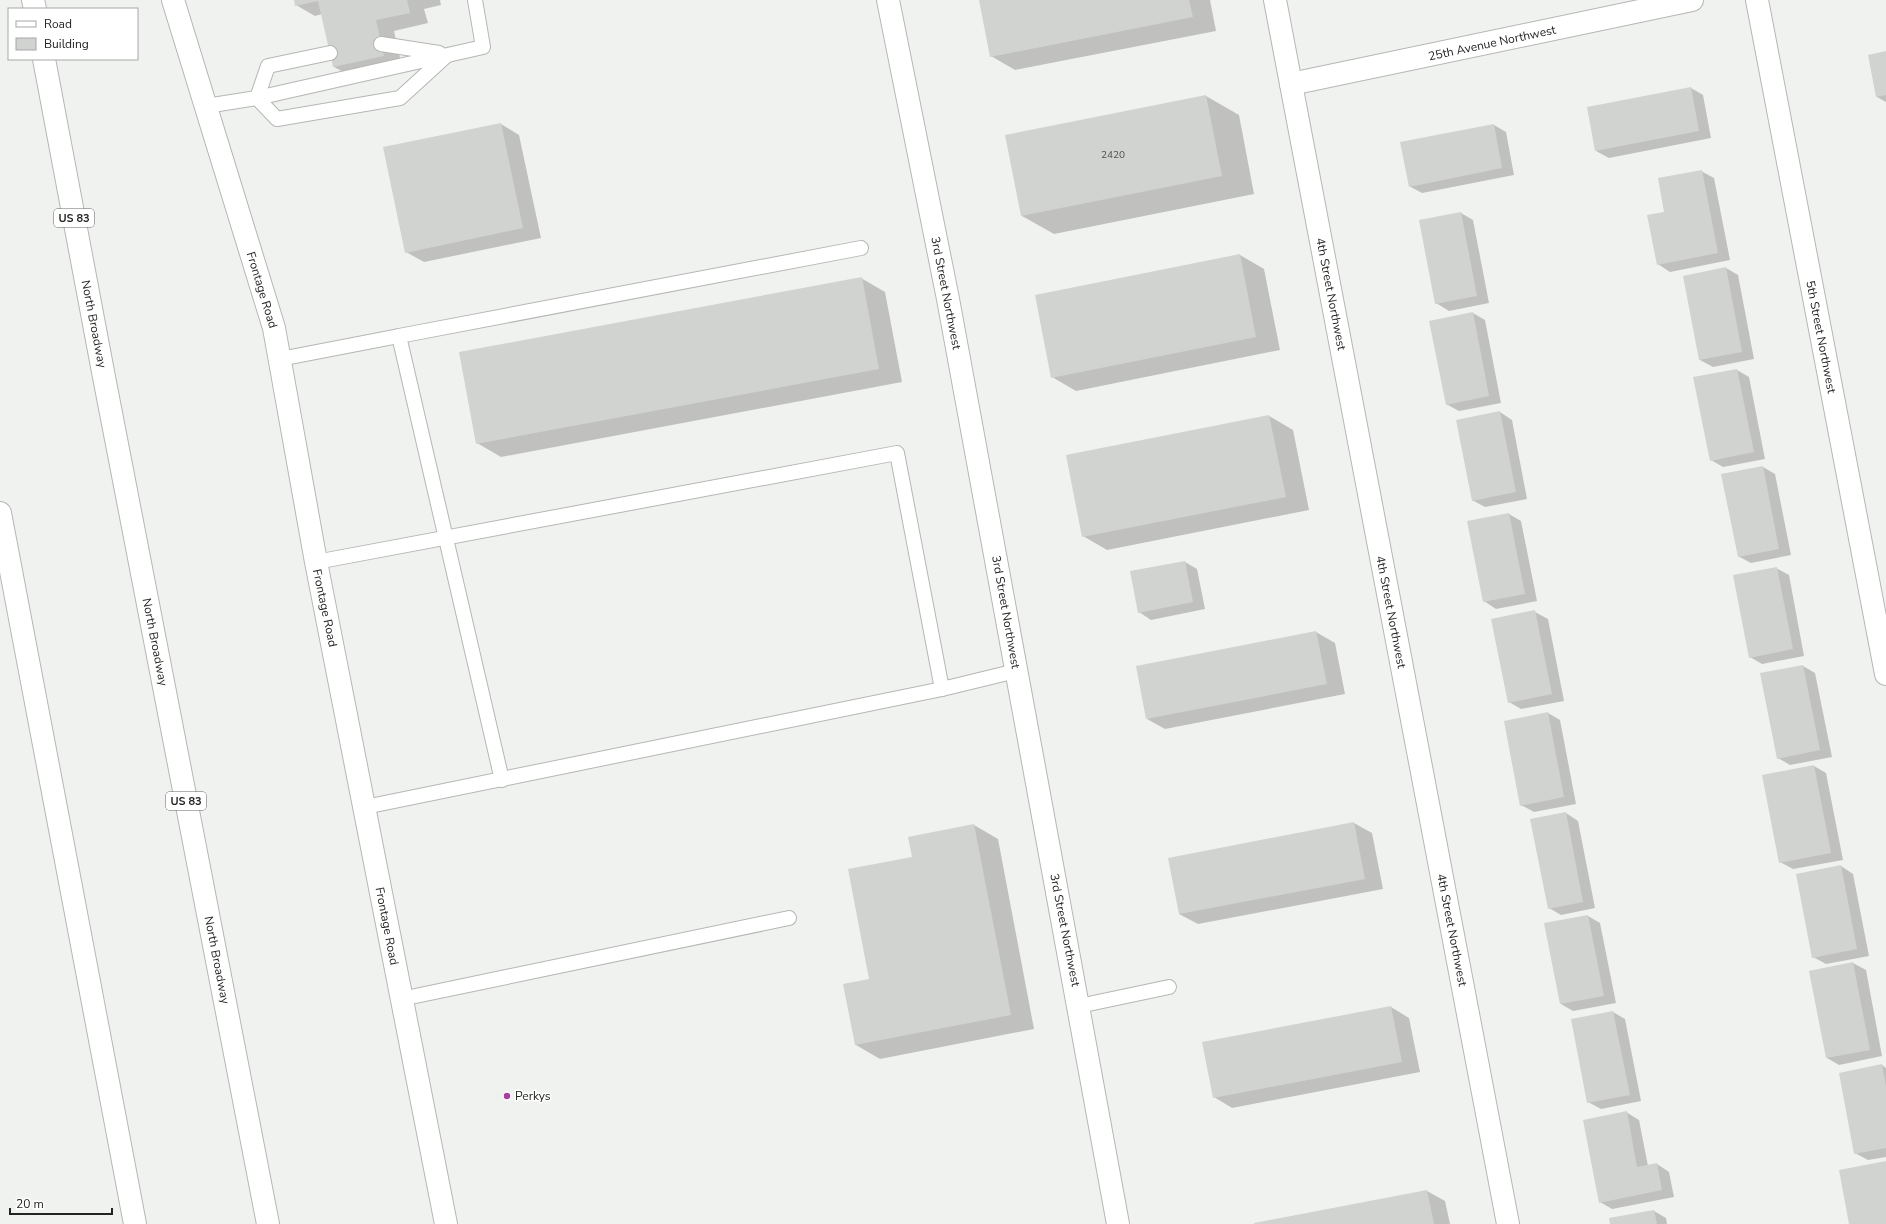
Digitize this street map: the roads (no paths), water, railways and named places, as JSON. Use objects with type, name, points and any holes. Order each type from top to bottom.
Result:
[{"type":"street","name":"Frontage Road","points":[[173,0],[274,328],[316,562],[446,1224]]},
{"type":"street","name":"3rd Street Northwest","points":[[888,0],[948,299],[1118,1224]]},
{"type":"street","name":"4th Street Northwest","points":[[1275,0],[1508,1224]]},
{"type":"street","name":"25th Avenue Northwest","points":[[1291,84],[1692,0]]},
{"type":"street","name":"5th Street Northwest","points":[[1757,0],[1886,674]]},
{"type":"street","name":"North Broadway","points":[[44,60],[268,1224]]},
{"type":"street","points":[[0,513],[135,1224]]},
{"type":"lane","points":[[206,106],[257,98],[483,47],[475,0]]},
{"type":"lane","points":[[381,44],[447,54]]},
{"type":"lane","points":[[257,98],[268,66],[330,54]]},
{"type":"lane","points":[[257,98],[277,120],[400,98],[447,54]]},
{"type":"lane","points":[[280,359],[861,248]]},
{"type":"lane","points":[[400,336],[502,780]]},
{"type":"lane","points":[[316,562],[896,453],[942,689]]},
{"type":"lane","points":[[365,807],[942,689],[1016,671]]},
{"type":"lane","points":[[401,1000],[789,918]]},
{"type":"lane","points":[[1079,1006],[1170,987]]},
{"type":"place","name":"Perkys","points":[[507,1096]]}]
